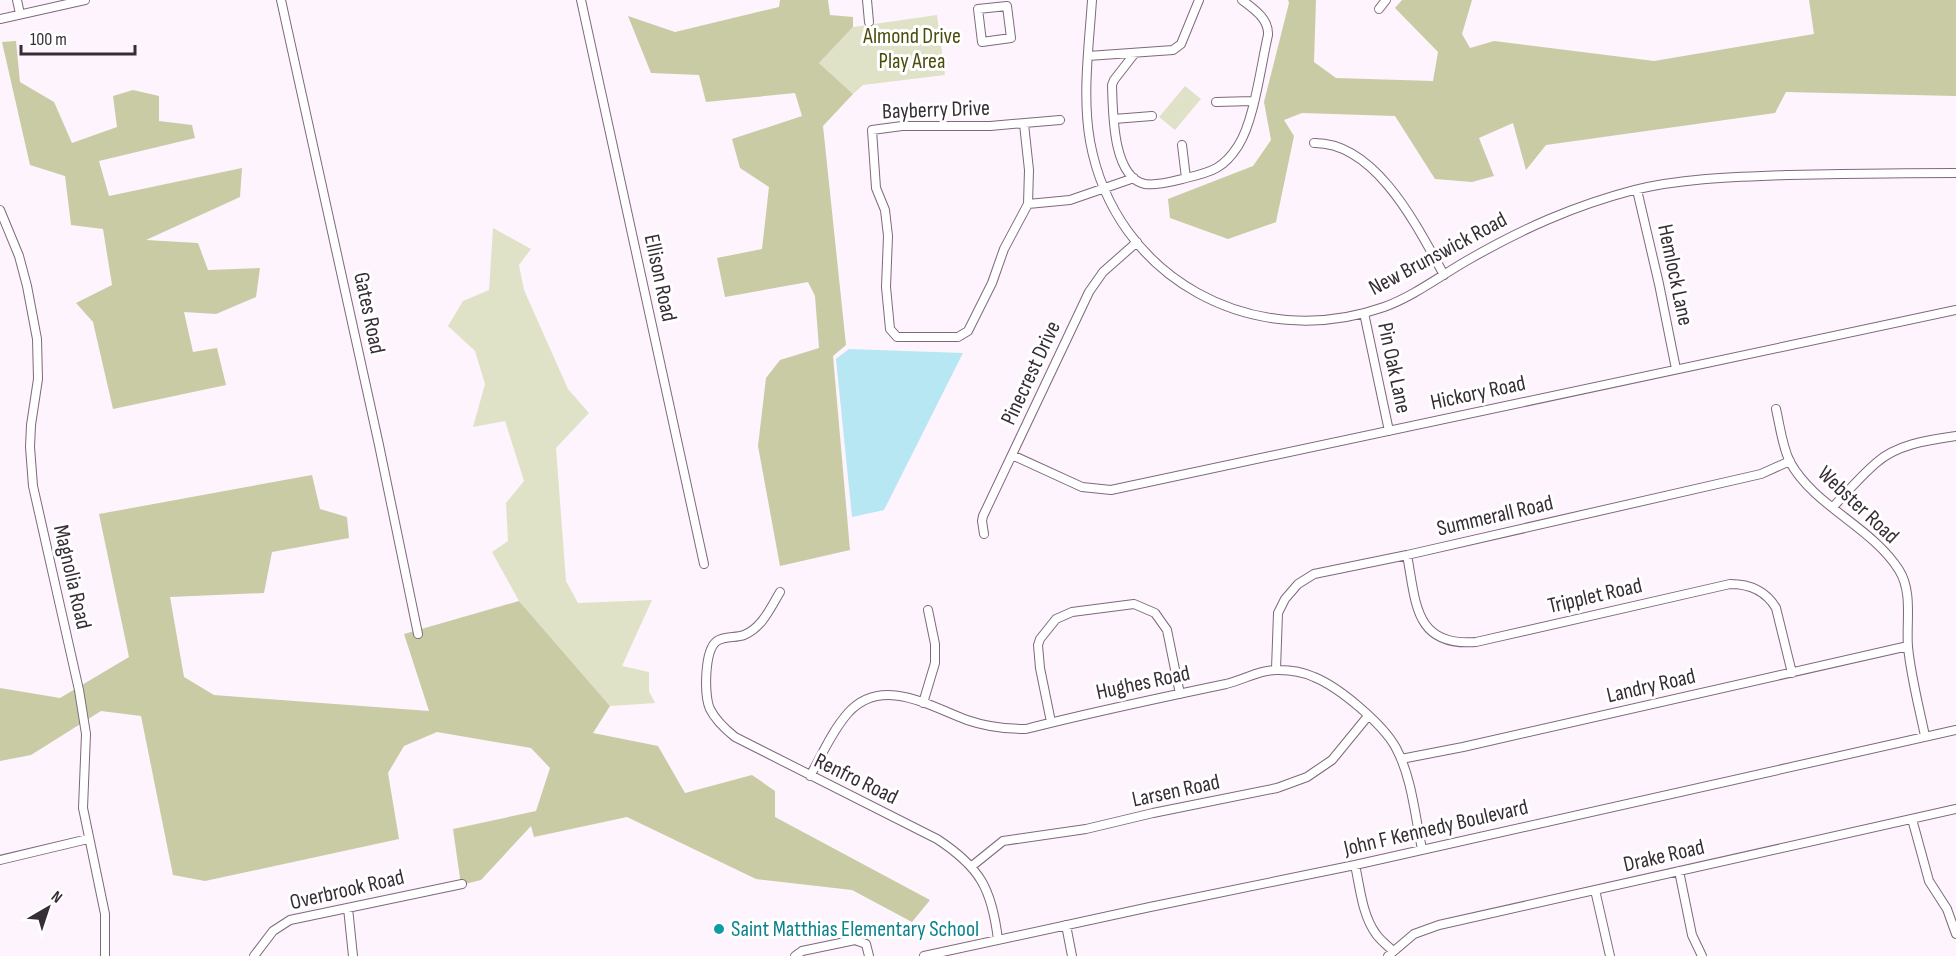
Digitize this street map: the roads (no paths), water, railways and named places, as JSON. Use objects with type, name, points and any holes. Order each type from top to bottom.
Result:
[{"type":"street","points":[[17,0],[20,15]]},
{"type":"street","points":[[0,19],[86,0]]},
{"type":"street","name":"Gates Road","points":[[281,0],[418,634]]},
{"type":"street","name":"Ellison Road","points":[[581,0],[704,564]]},
{"type":"street","points":[[867,0],[869,22]]},
{"type":"street","name":"New Brunswick Road","points":[[1092,0],[1088,56],[1088,126],[1093,154],[1104,188],[1117,214],[1137,242],[1154,260],[1184,285],[1205,298],[1262,317],[1298,322],[1341,318],[1386,306],[1544,220],[1589,203],[1637,190],[1691,180],[1733,177],[1956,172]]},
{"type":"street","points":[[1088,56],[1178,48],[1199,0]]},
{"type":"street","points":[[1135,53],[1112,83],[1118,153],[1134,178],[1143,183],[1152,184],[1215,170],[1227,161],[1244,136],[1269,28],[1266,21],[1242,0]]},
{"type":"street","points":[[1379,9],[1386,0]]},
{"type":"street","points":[[997,3],[1007,6],[1011,38],[982,42],[978,9],[997,3]]},
{"type":"street","points":[[1216,102],[1253,101]]},
{"type":"street","points":[[1114,119],[1152,116]]},
{"type":"street","points":[[1023,124],[1060,120]]},
{"type":"street","name":"Bayberry Drive","points":[[1023,124],[1029,170],[1028,204],[1004,249],[992,283],[969,331],[958,337],[897,337],[892,333],[886,287],[888,236],[885,210],[876,188],[872,130],[902,126],[1023,124]]},
{"type":"street","points":[[1314,143],[1329,143],[1348,152],[1383,181],[1408,211],[1444,275]]},
{"type":"street","points":[[1182,145],[1186,178]]},
{"type":"street","points":[[1028,204],[1070,200],[1134,178]]},
{"type":"street","name":"Hemlock Lane","points":[[1637,190],[1676,369]]},
{"type":"street","name":"Magnolia Road","points":[[0,210],[19,256],[37,339],[38,379],[30,436],[33,486],[79,690],[86,734],[83,808],[105,914],[105,956]]},
{"type":"street","name":"Pinecrest Drive","points":[[984,534],[983,516],[1089,292],[1103,272],[1137,242]]},
{"type":"street","name":"Hickory Road","points":[[1012,455],[1083,487],[1111,490],[1956,310]]},
{"type":"street","name":"Pin Oak Lane","points":[[1364,313],[1389,431]]},
{"type":"street","name":"Webster Road","points":[[1776,409],[1786,452],[1803,479],[1884,551],[1900,571],[1907,595],[1908,646],[1925,736]]},
{"type":"street","points":[[1833,507],[1877,462],[1889,454],[1906,446],[1956,436]]},
{"type":"street","name":"Summerall Road","points":[[1276,669],[1278,613],[1285,599],[1298,584],[1314,574],[1761,474],[1790,461]]},
{"type":"street","name":"Tripplet Road","points":[[1407,555],[1419,615],[1430,630],[1441,639],[1450,642],[1476,642],[1730,584],[1743,584],[1760,591],[1771,600],[1776,608],[1792,673]]},
{"type":"street","name":"Renfro Road","points":[[780,592],[767,614],[750,631],[744,635],[718,640],[710,652],[706,698],[711,711],[722,726],[735,737],[937,839],[959,853],[972,866],[988,894],[998,940]]},
{"type":"street","points":[[1051,722],[1040,668],[1038,645],[1056,619],[1072,612],[1134,604],[1155,614],[1167,630],[1179,693]]},
{"type":"street","points":[[923,703],[935,663],[935,644],[928,610]]},
{"type":"street","name":"Landry Road","points":[[1401,759],[1464,747],[1908,646]]},
{"type":"street","name":"Hughes Road","points":[[810,776],[848,713],[860,703],[889,695],[910,698],[968,721],[1005,729],[1026,729],[1230,683],[1276,669],[1315,677],[1349,699],[1387,736],[1401,759],[1422,849]]},
{"type":"street","name":"Larsen Road","points":[[972,866],[1003,841],[1086,829],[1277,788],[1307,777],[1332,760],[1368,716]]},
{"type":"street","name":"John F Kennedy Boulevard","points":[[924,956],[1355,865],[1956,729]]},
{"type":"street","name":"Drake Road","points":[[1390,953],[1414,934],[1438,925],[1956,809]]},
{"type":"street","points":[[1912,819],[1929,881],[1947,909],[1956,934]]},
{"type":"street","points":[[0,860],[88,839]]},
{"type":"street","points":[[1355,865],[1366,916],[1390,953]]},
{"type":"street","points":[[1679,871],[1692,935],[1702,956]]},
{"type":"street","name":"Overbrook Road","points":[[254,956],[281,924],[290,920],[462,884]]},
{"type":"street","points":[[1595,890],[1610,956]]},
{"type":"street","points":[[348,908],[353,956]]},
{"type":"street","points":[[1066,925],[1072,956]]},
{"type":"street","points":[[795,956],[802,951],[855,940],[867,944],[869,956]]},
{"type":"water","points":[[849,349],[963,353],[884,510],[852,517],[836,359]]},
{"type":"place","name":"Saint Matthias Elementary School","points":[[719,929]]},
{"type":"park label","name":"Almond Drive Play Area","points":[[912,48]]}]
